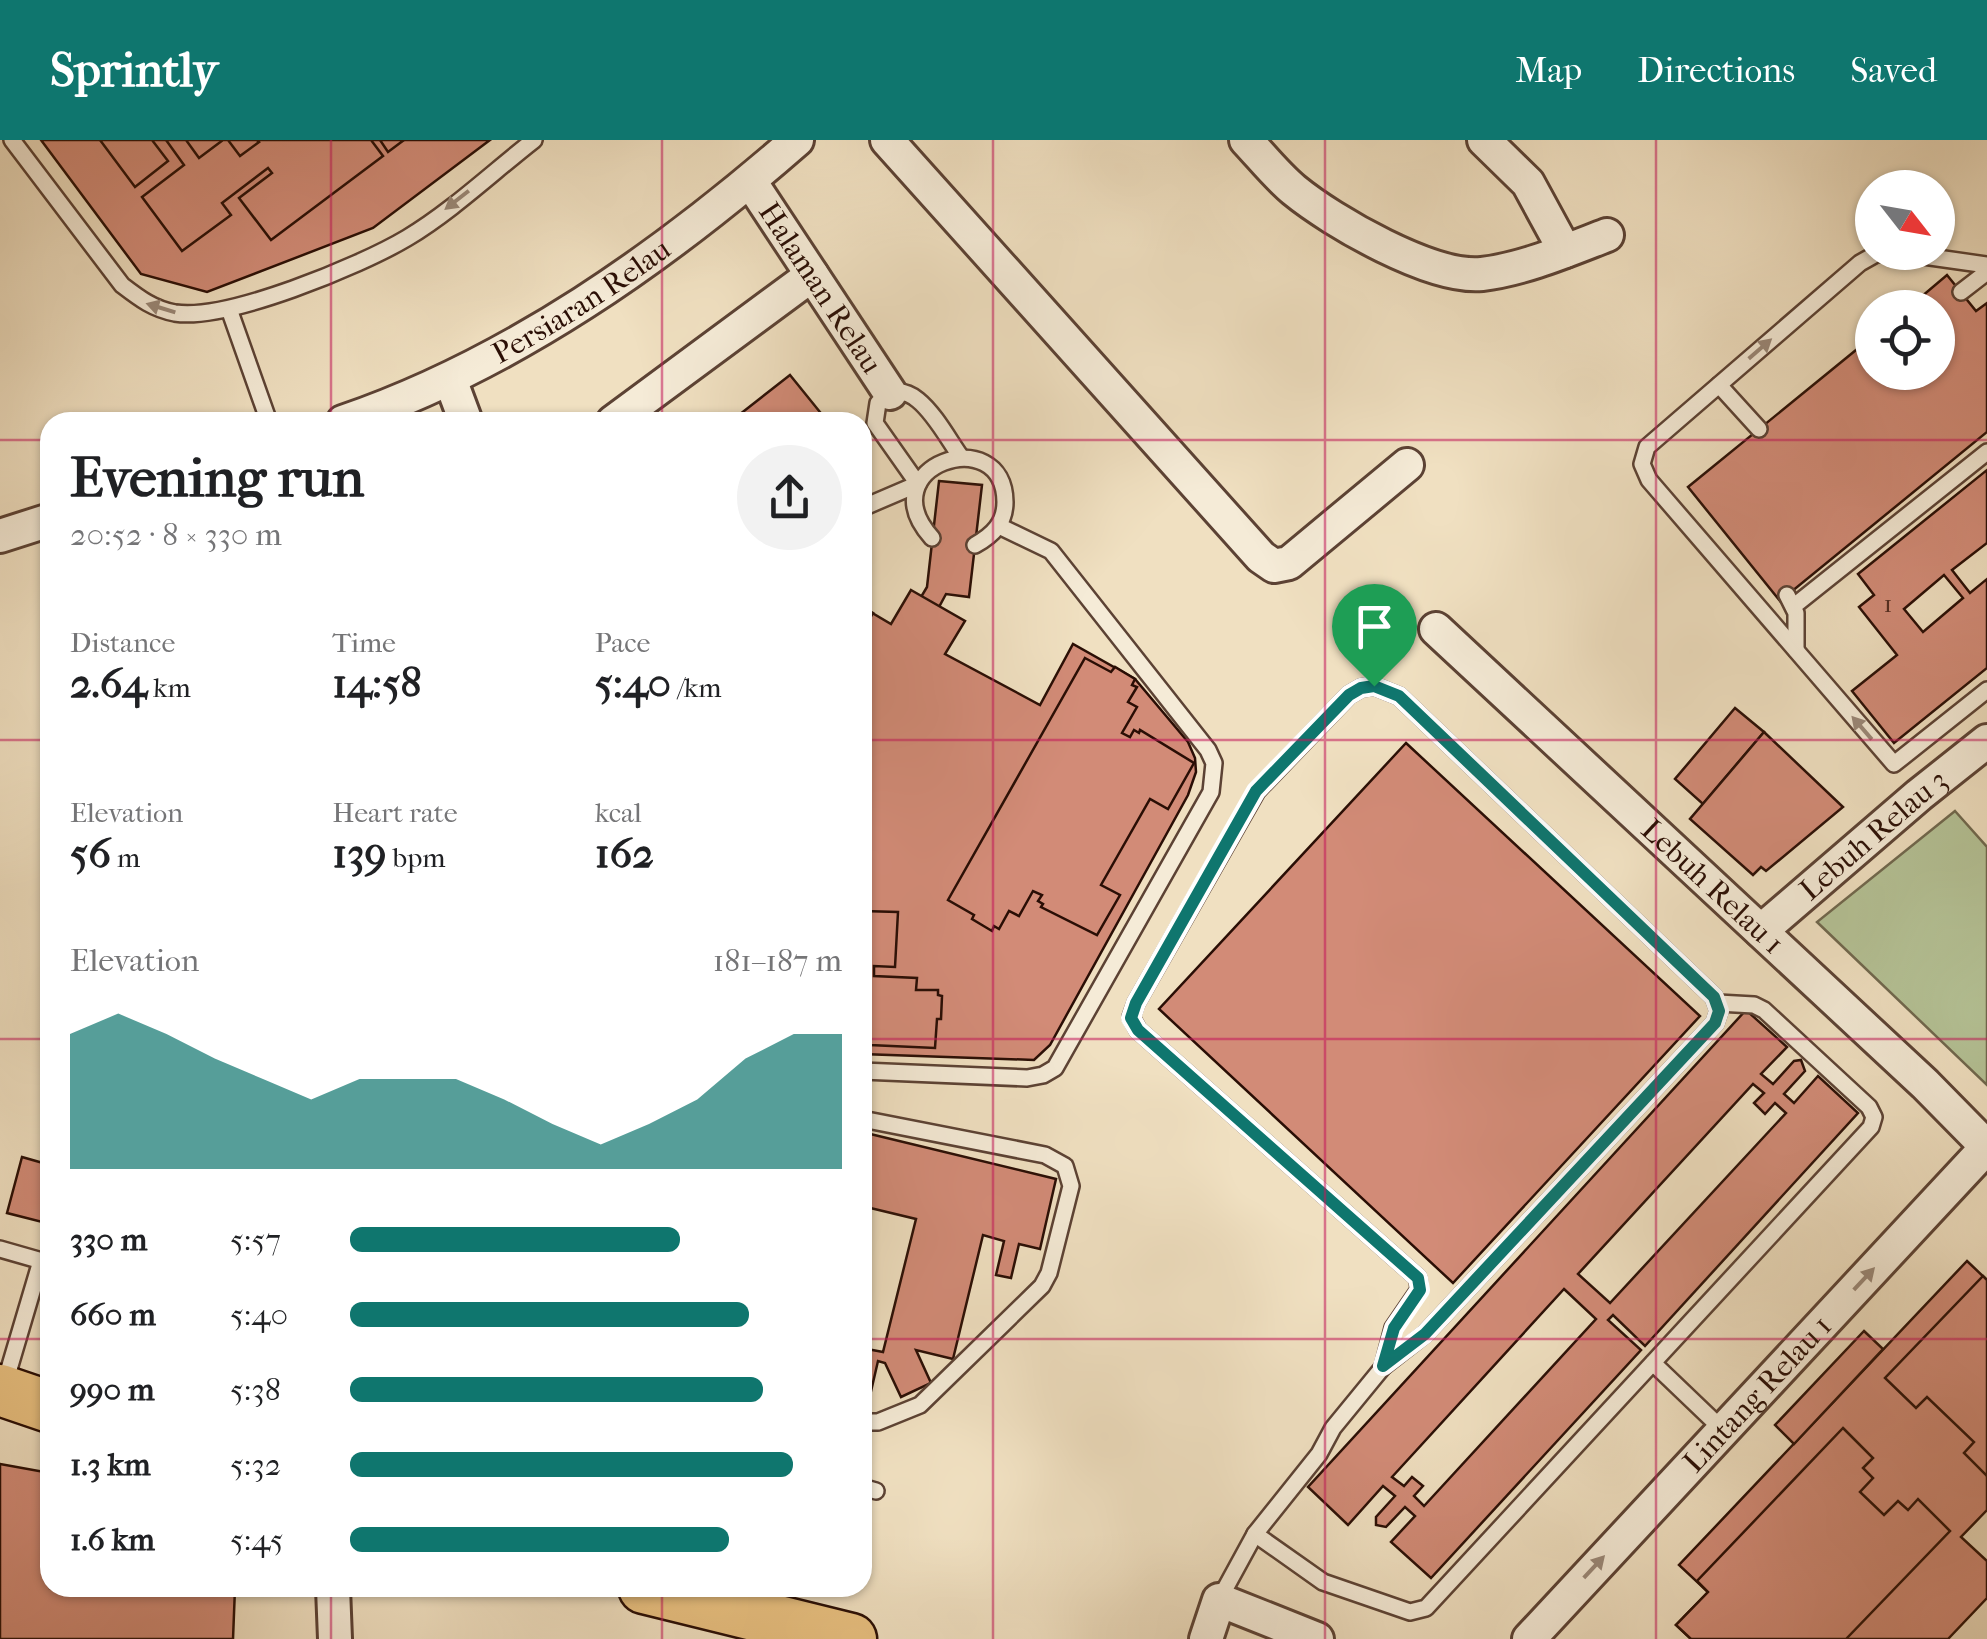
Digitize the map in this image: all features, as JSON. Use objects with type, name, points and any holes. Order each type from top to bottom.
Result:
[{"type":"main road","points":[[1,1391],[40,1404]]},
{"type":"main road","points":[[664,1597],[728,1625],[852,1639]]},
{"type":"street","name":"Persiaran Relau","points":[[372,412],[488,361],[591,299],[750,181],[797,140]]},
{"type":"street","points":[[887,140],[1248,542],[1274,566],[1289,563],[1408,464]]},
{"type":"street","points":[[1246,140],[1290,188],[1324,212],[1443,272],[1484,274],[1608,235]]},
{"type":"street","points":[[1484,140],[1528,183],[1565,251]]},
{"type":"street","name":"Halaman Relau","points":[[750,181],[890,393]]},
{"type":"street","points":[[627,412],[812,275]]},
{"type":"street","points":[[450,378],[462,412]]},
{"type":"street","points":[[0,536],[40,523]]},
{"type":"street","name":"Lebuh Relau 1","points":[[1436,629],[1925,1084],[1987,1147]]},
{"type":"street","name":"Lebuh Relau 3","points":[[1762,931],[1919,794],[1987,742]]},
{"type":"street","name":"Lintang Relau 1","points":[[1529,1639],[1987,1147]]},
{"type":"street","points":[[333,1597],[335,1639]]},
{"type":"street","points":[[1206,1639],[1218,1600],[1317,1639]]},
{"type":"lane","points":[[12,140],[122,285],[146,304],[174,313],[200,314],[229,310],[358,265],[410,237],[534,140]]},
{"type":"lane","points":[[1955,263],[1987,269]]},
{"type":"lane","points":[[1855,267],[1647,447],[1642,464],[1649,480],[1919,794]]},
{"type":"lane","points":[[1961,292],[1987,269]]},
{"type":"lane","points":[[229,310],[265,412]]},
{"type":"lane","points":[[1719,384],[1759,429]]},
{"type":"lane","points":[[932,538],[916,514],[918,484],[878,427],[876,410],[883,397],[904,391],[916,396],[962,457]]},
{"type":"lane","points":[[872,432],[878,427]]},
{"type":"lane","points":[[1796,650],[1790,600],[1987,452]]},
{"type":"lane","points":[[872,504],[918,484],[938,462],[962,457],[981,462],[1002,483],[1004,512],[998,526],[975,544]]},
{"type":"lane","points":[[872,1070],[1027,1078],[1055,1068],[1211,792],[1214,763],[1208,750],[1063,566],[1042,544],[998,526]]},
{"type":"lane","points":[[1256,1534],[1324,1582],[1418,1612],[1426,1608],[1873,1122],[1869,1107],[1764,1010],[1718,1003],[1413,710],[1386,689],[1374,686],[1349,695],[1256,791],[1154,970],[1131,1018],[1138,1030],[1418,1278],[1420,1290],[1394,1328],[1383,1366]]},
{"type":"lane","points":[[1894,764],[1987,690]]},
{"type":"lane","points":[[1218,1600],[1256,1534],[1383,1366],[1425,1334],[1715,1023],[1718,1003]]},
{"type":"lane","points":[[872,1122],[1045,1155],[1065,1166],[1071,1186],[1042,1286],[920,1405],[872,1422]]},
{"type":"lane","points":[[0,1250],[40,1261]]},
{"type":"lane","points":[[1,1391],[40,1277]]},
{"type":"lane","points":[[1653,1363],[1722,1430]]},
{"type":"green space","points":[[1955,811],[1987,847],[1987,1085],[1817,922]]},
{"type":"building","points":[[41,140],[490,140],[373,228],[207,292],[141,274]]},
{"type":"building","points":[[100,140],[152,140],[168,161],[135,187]]},
{"type":"building","points":[[166,140],[186,140],[199,158],[223,140],[228,140],[240,156],[257,140],[371,140],[383,156],[271,240],[239,198],[272,173],[268,168],[222,203],[231,215],[182,251],[142,197],[184,165]]},
{"type":"building","points":[[380,140],[404,140],[388,152]]},
{"type":"building","points":[[1947,275],[1976,311],[1987,303],[1987,432],[1780,601],[1688,487],[1855,351],[1855,390],[1955,390],[1955,290],[1929,290]]},
{"type":"building","points":[[790,375],[820,412],[743,412]]},
{"type":"building","points":[[1987,470],[1987,543],[1952,570],[1970,593],[1987,579],[1987,668],[1894,743],[1852,691],[1897,655],[1859,607],[1874,595],[1858,574]],"holes":[[[1944,575],[1963,598],[1923,632],[1904,609]]]},
{"type":"building","points":[[939,481],[982,485],[969,597],[946,594],[939,607],[921,597],[927,587]]},
{"type":"building","points":[[911,590],[965,621],[945,654],[1040,705],[1073,644],[1135,679],[1188,742],[1195,758],[1196,772],[1188,795],[1050,1045],[1034,1060],[872,1054],[872,613],[891,624]]},
{"type":"building","points":[[1085,658],[1111,672],[1115,667],[1135,679],[1132,685],[1137,687],[1128,702],[1137,707],[1122,733],[1130,737],[1134,730],[1140,730],[1194,763],[1168,809],[1150,799],[1101,885],[1120,895],[1097,935],[1041,907],[1043,904],[1038,901],[1042,895],[1033,891],[1019,916],[1009,911],[999,929],[994,926],[992,931],[948,900]]},
{"type":"building","points":[[1735,708],[1764,732],[1703,804],[1675,779]]},
{"type":"building","points":[[1764,732],[1843,807],[1766,871],[1761,867],[1753,875],[1690,819]]},
{"type":"building","points":[[1406,743],[1700,1016],[1453,1283],[1159,1009]]},
{"type":"building","points":[[872,911],[898,912],[895,967],[874,966],[874,976],[917,978],[916,990],[938,990],[942,996],[935,1048],[872,1045]]},
{"type":"building","points":[[1746,1010],[1787,1047],[1761,1074],[1773,1084],[1794,1061],[1801,1060],[1805,1071],[1784,1094],[1794,1103],[1818,1076],[1858,1113],[1645,1346],[1613,1315],[1608,1320],[1641,1350],[1431,1578],[1391,1542],[1415,1516],[1405,1507],[1386,1527],[1376,1525],[1376,1517],[1395,1496],[1383,1486],[1348,1525],[1308,1487]],"holes":[[[1753,1084],[1764,1093],[1754,1103],[1765,1114],[1775,1103],[1786,1113],[1610,1303],[1578,1274]],[[1564,1289],[1596,1319],[1424,1506],[1414,1496],[1423,1486],[1412,1477],[1404,1486],[1392,1477]]]},
{"type":"building","points":[[872,1134],[1056,1179],[1040,1249],[1019,1244],[1011,1278],[996,1275],[1004,1241],[983,1235],[953,1359],[916,1350],[931,1383],[901,1397],[885,1363],[878,1361],[872,1387],[872,1350],[883,1352],[916,1219],[872,1208]]},
{"type":"building","points":[[22,1157],[40,1162],[40,1221],[7,1213]]},
{"type":"building","points":[[1967,1261],[1987,1280],[1987,1510],[1961,1537],[1987,1561],[1987,1598],[1948,1639],[1691,1639],[1676,1625],[1708,1592],[1679,1565]]},
{"type":"building","points":[[1983,1276],[1987,1280],[1987,1476],[1964,1453],[1974,1442],[1927,1397],[1916,1408],[1885,1378]]},
{"type":"building","points":[[1864,1331],[1883,1349],[1794,1444],[1775,1425]]},
{"type":"building","points":[[1843,1428],[1873,1458],[1863,1468],[1873,1478],[1860,1492],[1884,1515],[1898,1501],[1908,1510],[1918,1499],[1950,1531],[1846,1639],[1691,1639],[1676,1625],[1708,1592],[1697,1581]]},
{"type":"building","points":[[0,1464],[40,1471],[40,1597],[235,1597],[233,1639],[0,1639]]},
{"type":"route","points":[[1374,686],[1399,696],[1714,997],[1719,1011],[1715,1023],[1425,1334],[1383,1366],[1394,1328],[1420,1290],[1418,1278],[1138,1030],[1131,1018],[1256,791],[1349,695],[1374,686]]}]
